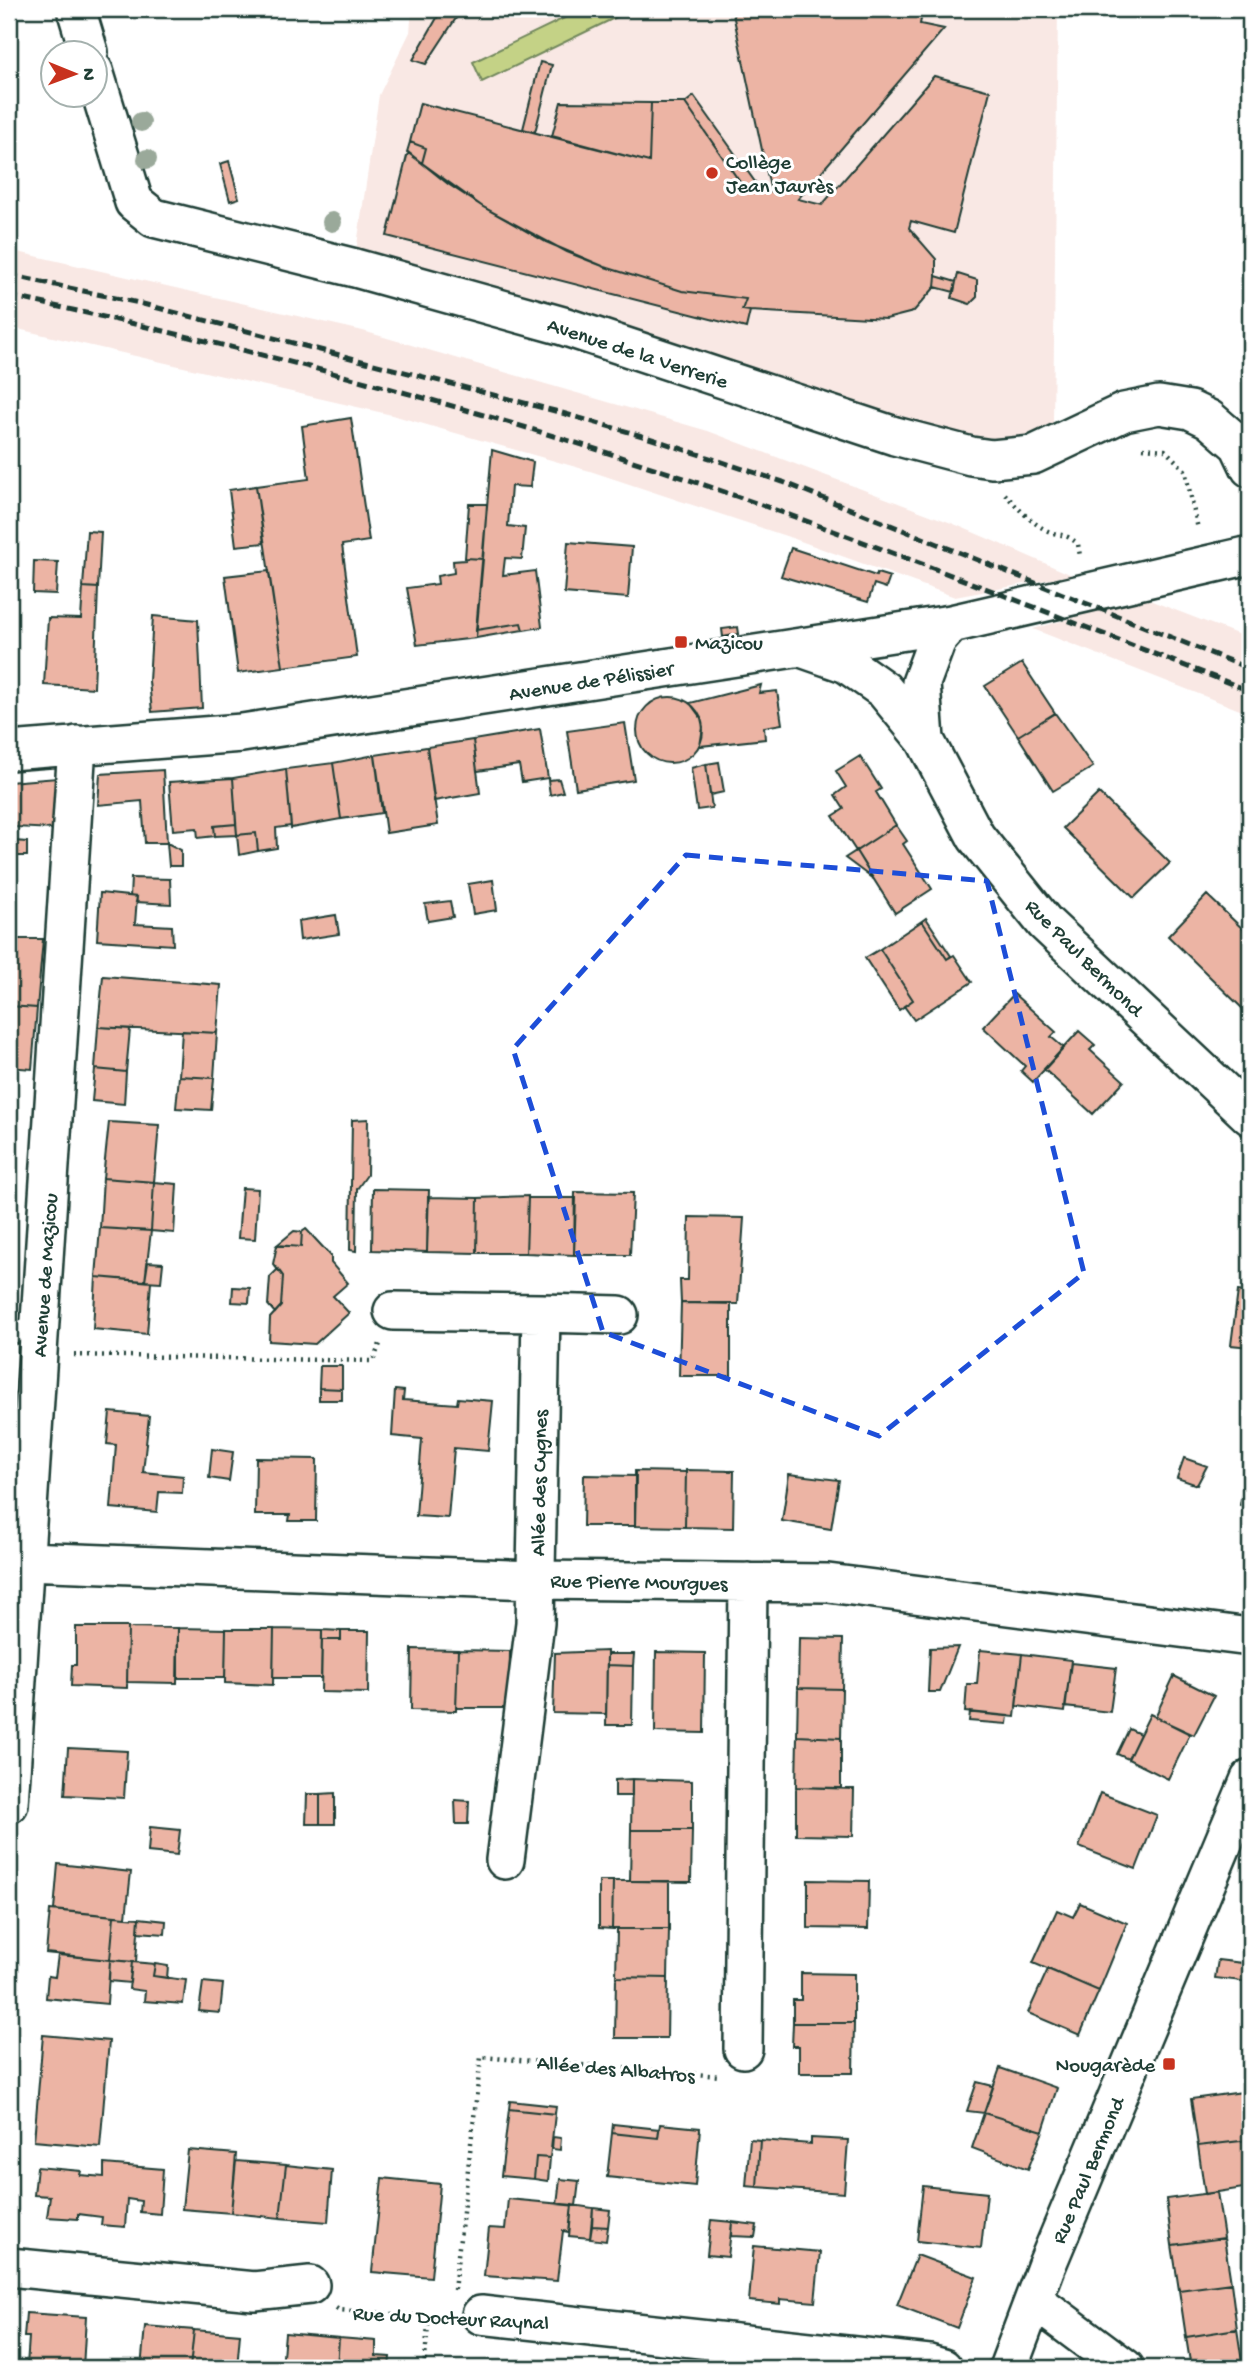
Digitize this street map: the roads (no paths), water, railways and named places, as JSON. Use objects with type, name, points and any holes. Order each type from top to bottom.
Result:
[{"type":"street","points":[[76,9],[85,38]]},
{"type":"street","name":"Avenue de la Verrerie","points":[[105,108],[134,202],[154,218],[355,268],[564,326],[941,450],[992,458],[1033,455],[1124,412],[1159,405],[1190,410],[1209,419],[1239,445],[1250,468]]},
{"type":"street","name":"Avenue de Pélissier","points":[[9,751],[242,733],[951,624],[1250,555]]},
{"type":"street","name":"Rue Paul Bermond","points":[[925,740],[921,683],[937,640],[951,624]]},
{"type":"street","name":"Rue Paul Bermond","points":[[799,648],[847,664],[884,690],[925,740],[976,837],[1045,923],[1250,1116]]},
{"type":"street","name":"Avenue de Mazicou","points":[[9,1804],[25,1561],[19,1493],[29,1337],[77,745]]},
{"type":"street","points":[[393,1311],[620,1315]]},
{"type":"street","name":"Allée des Cygnes","points":[[505,1860],[535,1623],[541,1313]]},
{"type":"street","name":"Rue Pierre Mourgues","points":[[25,1561],[536,1580],[828,1583],[1250,1637]]},
{"type":"street","points":[[743,2049],[748,1582]]},
{"type":"street","name":"Rue Paul Bermond","points":[[1008,2368],[1250,1779]]},
{"type":"street","points":[[9,2267],[254,2291],[310,2285]]},
{"type":"street","points":[[1034,2300],[1125,2368]]},
{"type":"street","name":"Rue du Docteur Raynal","points":[[481,2315],[929,2364],[943,2368]]},
{"type":"railway","points":[[9,275],[139,303],[646,437],[783,482],[1250,669]]},
{"type":"railway","points":[[9,296],[169,332],[327,372],[564,439],[719,490],[872,545],[1250,691]]},
{"type":"place","name":"Collège Jean Jaurès","points":[[712,173]]},
{"type":"place","name":"Mazicou","points":[[681,642]]},
{"type":"place","name":"Nougarède","points":[[1169,2064]]}]
